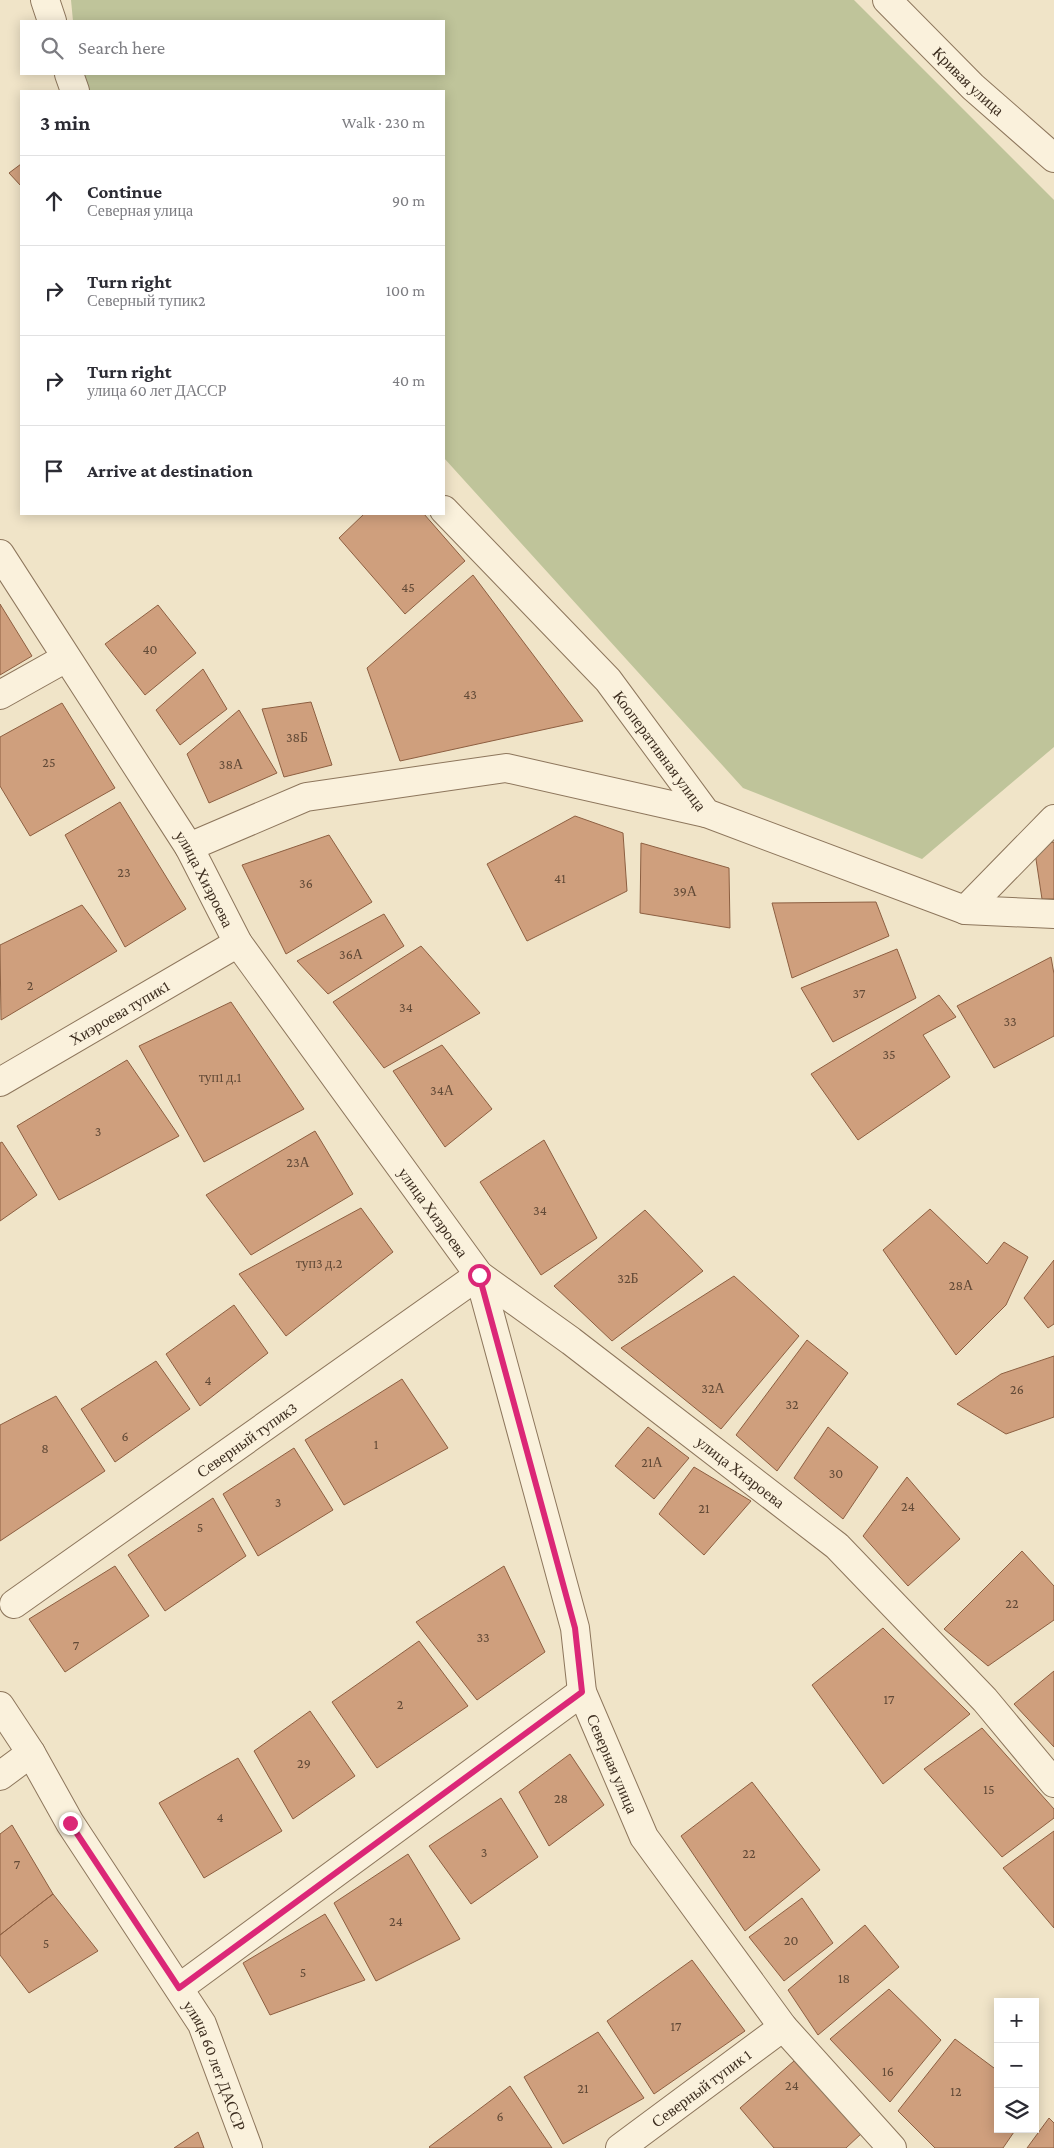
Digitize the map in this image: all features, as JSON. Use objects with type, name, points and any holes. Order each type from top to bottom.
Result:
[{"type":"street","points":[[45,0],[52,20]]},
{"type":"street","name":"Кривая улица","points":[[887,0],[973,87],[1054,158]]},
{"type":"street","points":[[69,75],[75,90]]},
{"type":"street","name":"Кооперативная улица","points":[[445,511],[608,680],[706,813],[965,910],[1054,914]]},
{"type":"street","name":"улица Хизроева","points":[[0,554],[189,848],[238,943],[479,1275],[571,1341],[837,1546],[985,1700],[1054,1783]]},
{"type":"street","points":[[0,695],[66,658]]},
{"type":"street","points":[[189,848],[306,797],[506,768],[706,813]]},
{"type":"street","points":[[965,910],[1054,819]]},
{"type":"street","name":"Хиэроева тупик1","points":[[0,1082],[238,943]]},
{"type":"street","name":"Северный тупик3","points":[[14,1604],[479,1275]]},
{"type":"street","name":"Северная улица","points":[[479,1275],[575,1628],[582,1692],[644,1838],[783,2027],[892,2148]]},
{"type":"street","points":[[179,1988],[582,1692]]},
{"type":"street","name":"улица 60 лет ДАССР","points":[[0,1706],[31,1753],[70,1823],[202,2024],[248,2148]]},
{"type":"street","points":[[0,1776],[31,1753]]},
{"type":"street","name":"Северный тупик 1","points":[[620,2148],[783,2027]]},
{"type":"green space","points":[[71,0],[854,0],[1054,200],[1054,747],[922,859],[743,788],[445,459],[445,90],[81,90],[79,75],[445,75],[445,20],[73,20]]},
{"type":"building","points":[[20,165],[20,185],[9,173]]},
{"type":"building","points":[[363,515],[425,515],[465,561],[405,614],[339,538]]},
{"type":"building","points":[[473,575],[583,721],[400,761],[367,668]]},
{"type":"building","points":[[0,604],[32,656],[0,675]]},
{"type":"building","points":[[158,605],[196,653],[145,695],[105,644]]},
{"type":"building","points":[[203,669],[227,709],[180,745],[156,710]]},
{"type":"building","points":[[311,702],[332,765],[284,777],[262,709]]},
{"type":"building","points":[[62,703],[115,788],[30,836],[0,786],[0,737]]},
{"type":"building","points":[[239,710],[277,773],[209,803],[187,754]]},
{"type":"building","points":[[120,802],[186,909],[125,947],[65,835]]},
{"type":"building","points":[[575,816],[623,833],[627,891],[527,941],[487,864]]},
{"type":"building","points":[[329,835],[372,902],[286,954],[242,865]]},
{"type":"building","points":[[1054,842],[1054,899],[1042,899],[1034,846]]},
{"type":"building","points":[[641,843],[729,868],[730,928],[640,913]]},
{"type":"building","points":[[876,902],[889,936],[792,978],[772,903]]},
{"type":"building","points":[[82,905],[117,951],[1,1020],[0,945]]},
{"type":"building","points":[[384,914],[404,946],[328,994],[297,961]]},
{"type":"building","points":[[421,946],[480,1013],[384,1068],[333,1002]]},
{"type":"building","points":[[897,949],[916,998],[833,1042],[801,988]]},
{"type":"building","points":[[1051,957],[1054,974],[1054,1036],[994,1068],[957,1006]]},
{"type":"building","points":[[939,995],[956,1017],[923,1035],[950,1077],[858,1140],[811,1074]]},
{"type":"building","points":[[231,1002],[304,1109],[204,1162],[139,1046]]},
{"type":"building","points":[[442,1045],[492,1109],[445,1147],[393,1071]]},
{"type":"building","points":[[127,1060],[179,1136],[59,1200],[17,1126]]},
{"type":"building","points":[[315,1131],[353,1194],[251,1255],[206,1195]]},
{"type":"building","points":[[544,1140],[597,1238],[541,1275],[480,1182]]},
{"type":"building","points":[[2,1142],[37,1195],[0,1221],[0,1143]]},
{"type":"building","points":[[361,1208],[393,1252],[286,1336],[239,1274]]},
{"type":"building","points":[[930,1209],[987,1264],[1004,1242],[1028,1257],[1006,1305],[956,1355],[883,1250]]},
{"type":"building","points":[[645,1210],[703,1271],[612,1341],[554,1286]]},
{"type":"building","points":[[1054,1260],[1054,1324],[1048,1328],[1024,1298]]},
{"type":"building","points":[[734,1276],[799,1336],[721,1429],[621,1348]]},
{"type":"building","points":[[234,1305],[268,1353],[200,1406],[166,1354]]},
{"type":"building","points":[[807,1340],[848,1373],[777,1471],[736,1435]]},
{"type":"building","points":[[1054,1356],[1054,1417],[1006,1434],[957,1404],[1001,1374]]},
{"type":"building","points":[[156,1361],[190,1409],[115,1462],[81,1409]]},
{"type":"building","points":[[402,1379],[448,1448],[344,1505],[305,1440]]},
{"type":"building","points":[[56,1396],[105,1471],[0,1541],[0,1425]]},
{"type":"building","points":[[648,1427],[689,1458],[654,1499],[615,1466]]},
{"type":"building","points":[[828,1427],[878,1467],[843,1519],[794,1478]]},
{"type":"building","points":[[294,1448],[333,1510],[258,1556],[223,1494]]},
{"type":"building","points":[[694,1467],[751,1501],[704,1555],[659,1514]]},
{"type":"building","points":[[907,1477],[960,1539],[908,1586],[863,1536]]},
{"type":"building","points":[[213,1498],[246,1556],[165,1611],[128,1555]]},
{"type":"building","points":[[1022,1551],[1054,1586],[1054,1620],[988,1666],[944,1629]]},
{"type":"building","points":[[115,1566],[149,1616],[65,1672],[29,1619]]},
{"type":"building","points":[[504,1566],[545,1652],[477,1700],[416,1622]]},
{"type":"building","points":[[883,1628],[970,1714],[883,1784],[812,1685]]},
{"type":"building","points":[[419,1641],[468,1706],[377,1768],[332,1702]]},
{"type":"building","points":[[1054,1671],[1054,1747],[1014,1704]]},
{"type":"building","points":[[310,1711],[355,1776],[293,1819],[254,1751]]},
{"type":"building","points":[[982,1728],[1054,1809],[1054,1818],[1002,1857],[924,1769]]},
{"type":"building","points":[[570,1754],[604,1805],[549,1846],[519,1792]]},
{"type":"building","points":[[238,1758],[282,1831],[204,1878],[159,1803]]},
{"type":"building","points":[[752,1782],[820,1870],[745,1931],[681,1836]]},
{"type":"building","points":[[501,1798],[538,1857],[471,1904],[429,1846]]},
{"type":"building","points":[[12,1825],[53,1894],[0,1935],[0,1834]]},
{"type":"building","points":[[1054,1831],[1054,1928],[1003,1868]]},
{"type":"building","points":[[408,1854],[460,1939],[376,1981],[334,1903]]},
{"type":"building","points":[[53,1894],[98,1951],[29,1993],[0,1955],[0,1935]]},
{"type":"building","points":[[802,1898],[833,1943],[784,1981],[749,1937]]},
{"type":"building","points":[[325,1914],[365,1980],[270,2015],[243,1963]]},
{"type":"building","points":[[865,1925],[899,1967],[818,2035],[788,1990]]},
{"type":"building","points":[[692,1960],[745,2031],[654,2094],[607,2021]]},
{"type":"building","points":[[889,1989],[941,2040],[890,2102],[830,2039]]},
{"type":"building","points":[[598,2032],[644,2098],[563,2144],[524,2077]]},
{"type":"building","points":[[955,2039],[994,2068],[994,2133],[1013,2133],[1003,2148],[935,2148],[898,2111]]},
{"type":"building","points":[[794,2061],[862,2133],[846,2148],[774,2148],[740,2108]]},
{"type":"building","points":[[510,2086],[552,2148],[429,2147]]},
{"type":"building","points":[[1049,2118],[1054,2123],[1054,2148],[1027,2148]]},
{"type":"building","points":[[198,2132],[204,2148],[174,2148]]},
{"type":"route","points":[[70,1823],[179,1988],[582,1692],[575,1628],[479,1275]]}]
